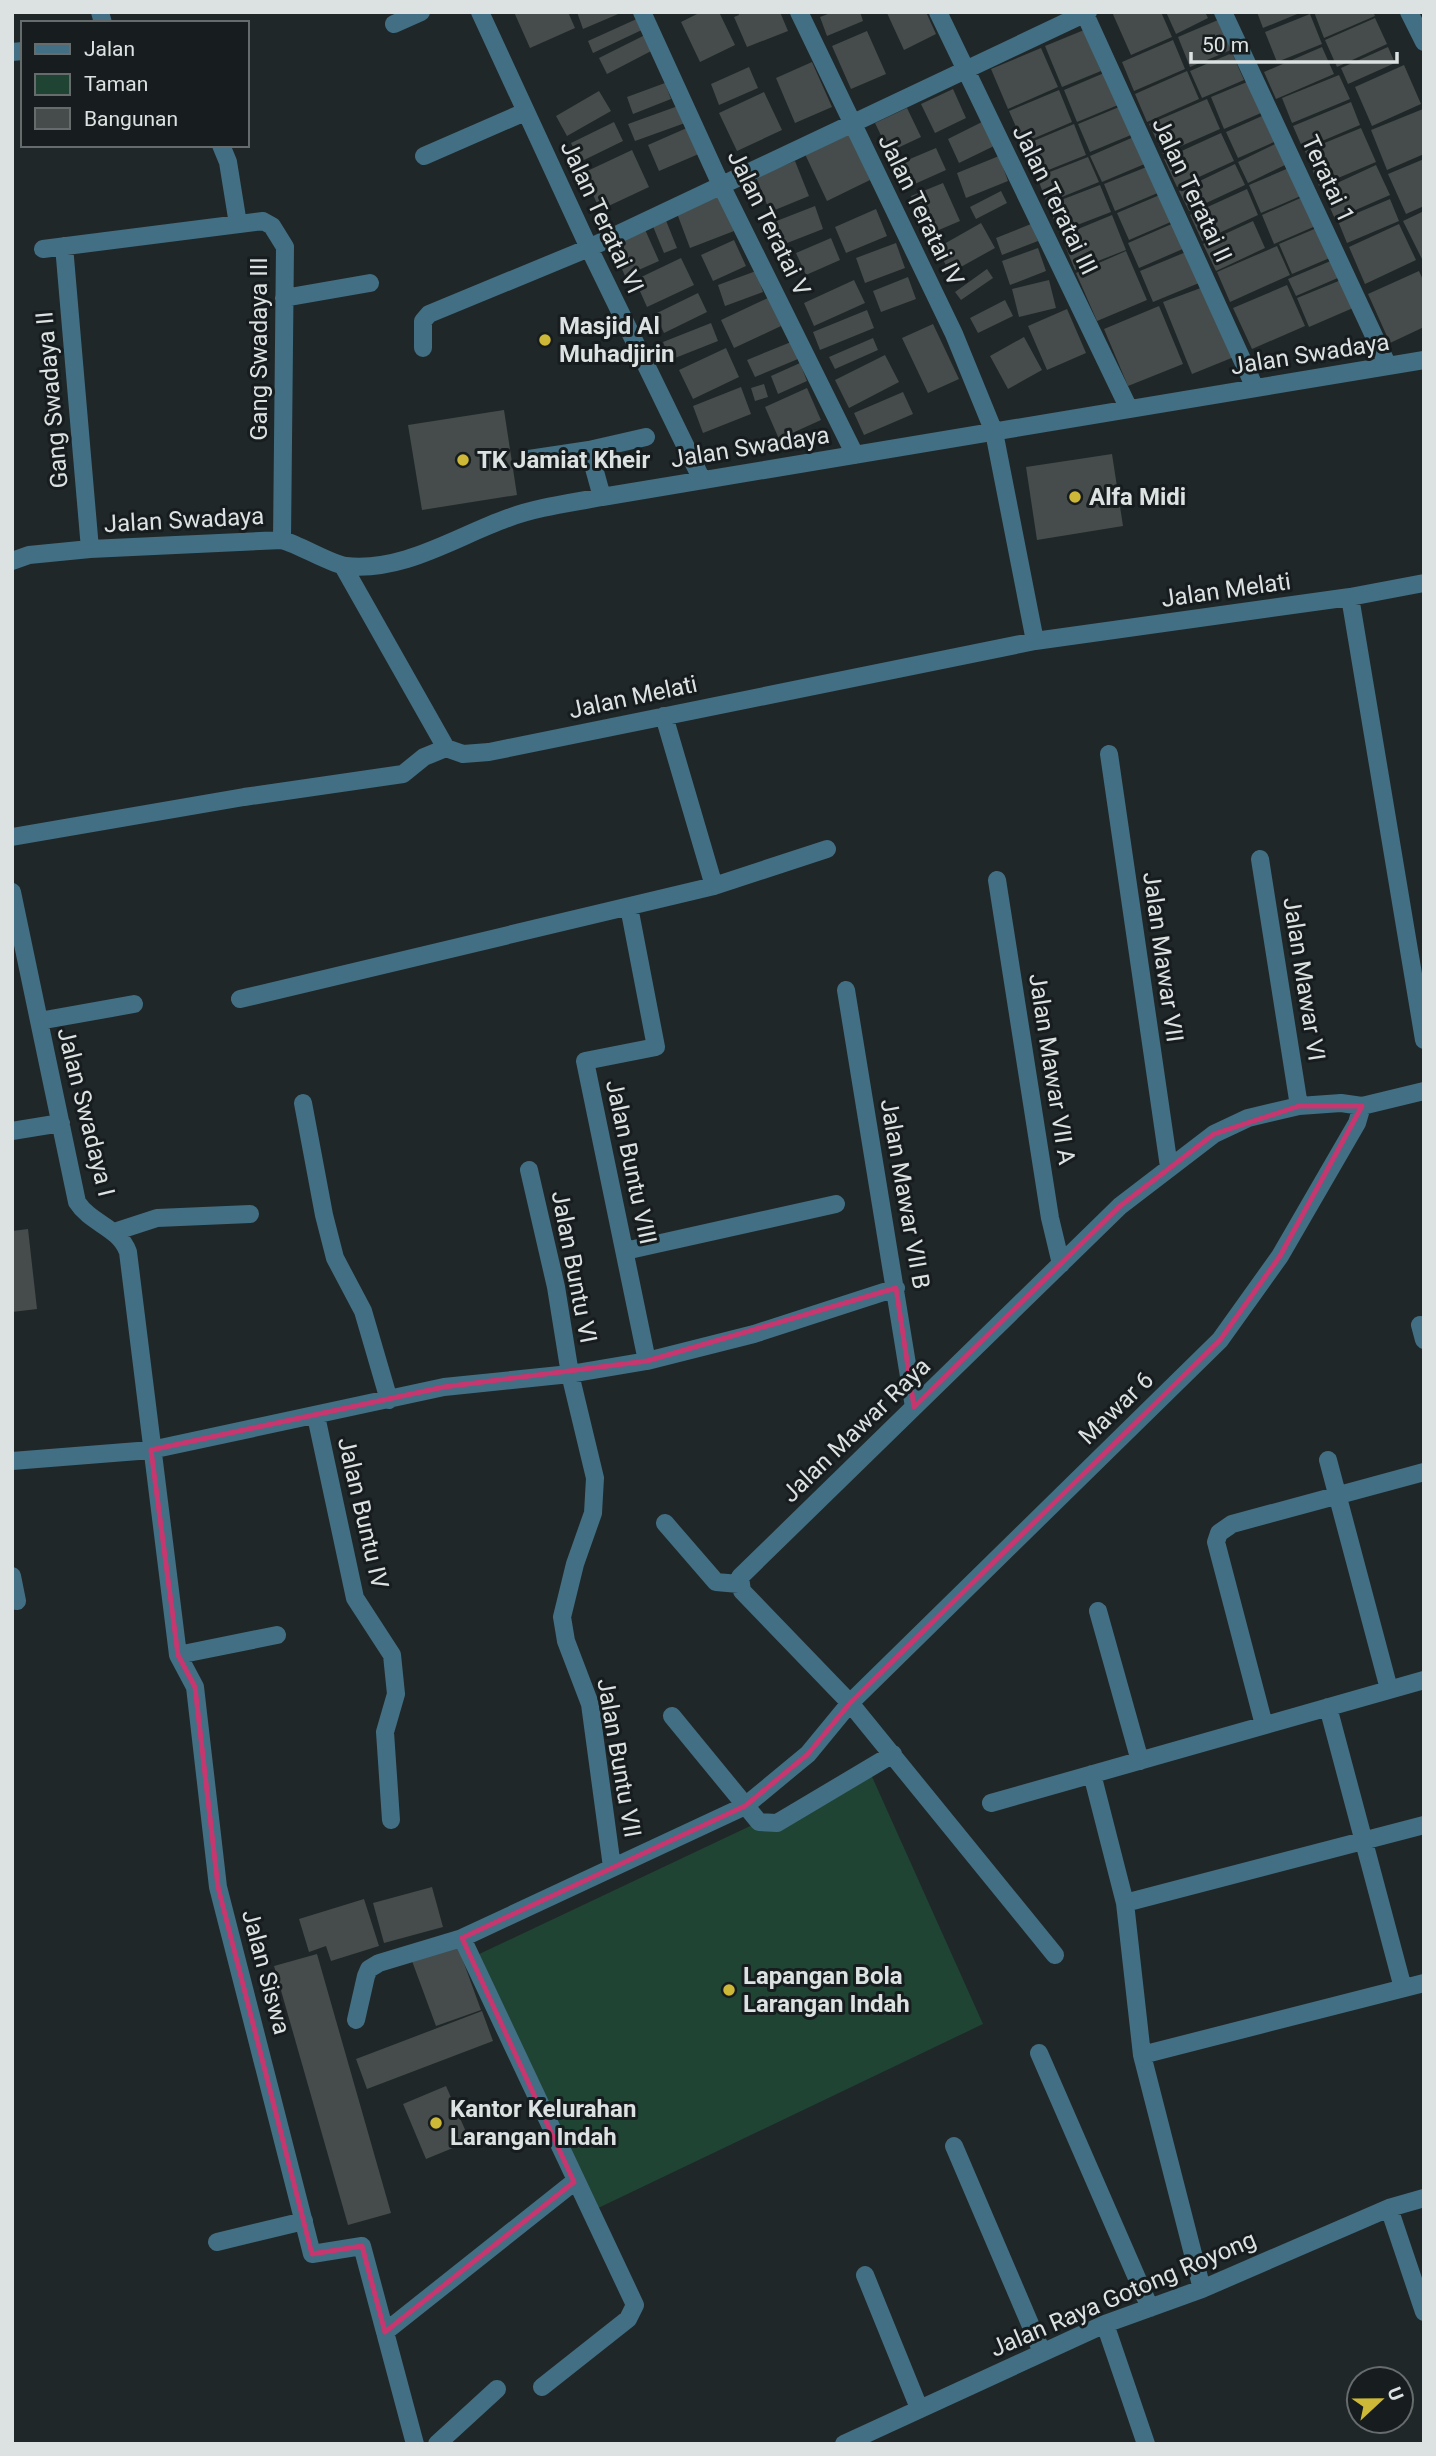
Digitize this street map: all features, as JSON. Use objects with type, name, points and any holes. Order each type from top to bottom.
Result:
[{"type":"street","points":[[394,24],[421,12]]},
{"type":"street","name":"Jalan Teratai VI","points":[[480,12],[589,248],[702,480]]},
{"type":"street","name":"Jalan Teratai V","points":[[642,12],[721,185],[855,455]]},
{"type":"street","name":"Jalan Teratai IV","points":[[799,12],[954,334],[994,432]]},
{"type":"street","name":"Jalan Teratai III","points":[[939,12],[1129,409]]},
{"type":"street","name":"Teratai 1","points":[[1223,12],[1388,366]]},
{"type":"street","points":[[1409,12],[1424,42]]},
{"type":"street","points":[[423,348],[423,321],[429,314],[589,248],[1086,13]]},
{"type":"street","name":"Jalan Teratai II","points":[[1086,13],[1255,388]]},
{"type":"street","points":[[424,156],[525,112]]},
{"type":"street","points":[[222,147],[228,162],[238,224]]},
{"type":"street","name":"Gang Swadaya III","points":[[43,249],[263,221],[280,235],[285,247],[282,540]]},
{"type":"street","name":"Gang Swadaya II","points":[[64,246],[90,549]]},
{"type":"street","points":[[284,298],[370,283]]},
{"type":"street","name":"Jalan Swadaya","points":[[12,561],[29,555],[90,549],[282,540],[304,546],[343,566],[379,566],[412,557],[510,517],[602,497],[1424,360]]},
{"type":"street","points":[[994,432],[1002,458],[1035,641]]},
{"type":"street","points":[[529,459],[589,450],[646,437]]},
{"type":"street","points":[[589,450],[602,497]]},
{"type":"street","points":[[12,837],[244,797],[403,774],[425,757],[446,748],[343,566]]},
{"type":"street","name":"Jalan Melati","points":[[446,748],[463,754],[489,752],[1035,641],[1350,597],[1424,583]]},
{"type":"street","points":[[1350,597],[1415,936],[1424,1040]]},
{"type":"street","points":[[664,716],[714,886]]},
{"type":"street","name":"Jalan Mawar VII","points":[[1109,754],[1169,1167]]},
{"type":"street","points":[[240,999],[714,886],[827,849]]},
{"type":"street","name":"Jalan Mawar VI","points":[[1260,859],[1299,1106]]},
{"type":"street","name":"Jalan Mawar VII A","points":[[998,880],[1050,1218],[1061,1264]]},
{"type":"street","name":"Jalan Swadaya I","points":[[12,891],[15,924],[39,1021],[77,1202],[83,1211],[120,1236],[128,1252],[151,1450]]},
{"type":"street","name":"Jalan Buntu VIII","points":[[629,907],[656,1047],[585,1061],[647,1361]]},
{"type":"street","name":"Jalan Mawar VII B","points":[[846,990],[897,1288],[914,1407]]},
{"type":"street","points":[[39,1021],[134,1004]]},
{"type":"street","name":"Jalan Mawar Raya","points":[[739,1584],[740,1577],[1120,1206],[1214,1134],[1248,1118],[1299,1106],[1341,1103],[1362,1105],[1424,1091]]},
{"type":"street","points":[[303,1102],[324,1215],[335,1258],[363,1311],[389,1399]]},
{"type":"street","name":"Mawar 6","points":[[356,2020],[369,1969],[461,1938],[746,1806],[808,1754],[850,1703],[1220,1340],[1280,1256],[1357,1123],[1362,1105]]},
{"type":"street","points":[[12,1131],[61,1123]]},
{"type":"street","name":"Jalan Buntu VI","points":[[529,1170],[556,1287],[570,1374]]},
{"type":"street","points":[[625,1251],[836,1204]]},
{"type":"street","points":[[114,1232],[157,1217],[250,1213]]},
{"type":"street","points":[[12,1461],[151,1450],[444,1387],[570,1374],[647,1361],[754,1334],[897,1288]]},
{"type":"street","name":"Jalan Buntu VII","points":[[570,1374],[594,1478],[593,1513],[575,1564],[562,1618],[566,1641],[590,1704],[612,1867]]},
{"type":"street","name":"Jalan Buntu IV","points":[[316,1416],[355,1598],[392,1655],[396,1694],[384,1732],[391,1820]]},
{"type":"street","name":"Jalan Siswa","points":[[151,1450],[178,1655],[195,1687],[218,1887],[312,2254],[362,2246],[415,2444]]},
{"type":"street","points":[[1328,1460],[1389,1689]]},
{"type":"street","points":[[1264,1725],[1216,1542],[1219,1533],[1232,1524],[1424,1472]]},
{"type":"street","points":[[665,1523],[716,1582],[739,1584],[742,1591],[850,1703],[1055,1955]]},
{"type":"street","points":[[12,1576],[17,1601]]},
{"type":"street","points":[[1098,1611],[1140,1760]]},
{"type":"street","points":[[178,1655],[277,1635]]},
{"type":"street","points":[[991,1802],[1424,1680]]},
{"type":"street","points":[[1328,1707],[1402,1988]]},
{"type":"street","points":[[672,1716],[759,1822],[777,1823],[893,1754]]},
{"type":"street","points":[[1092,1774],[1125,1903],[1142,2055],[1202,2289]]},
{"type":"street","points":[[1125,1903],[1424,1825]]},
{"type":"street","points":[[461,1938],[635,2310],[628,2319],[542,2387]]},
{"type":"street","points":[[1142,2055],[1424,1983]]},
{"type":"street","points":[[1039,2053],[1150,2308]]},
{"type":"street","points":[[954,2146],[1042,2351]]},
{"type":"street","points":[[385,2332],[574,2182]]},
{"type":"street","name":"Jalan Raya Gotong Royong","points":[[844,2444],[864,2439],[919,2407],[1105,2324],[1202,2289],[1388,2208],[1424,2198]]},
{"type":"street","points":[[1388,2208],[1424,2312]]},
{"type":"street","points":[[217,2242],[304,2221]]},
{"type":"street","points":[[865,2275],[919,2407]]},
{"type":"street","points":[[1105,2324],[1146,2444]]},
{"type":"street","points":[[437,2444],[497,2389]]},
{"type":"highlighted area","points":[[1299,1106],[1362,1106],[1280,1256],[1220,1340],[850,1703],[808,1754],[745,1806],[462,1938],[574,2182],[385,2332],[362,2246],[312,2254],[218,1887],[195,1687],[178,1655],[151,1450],[444,1387],[647,1361],[896,1288],[914,1407],[1120,1206],[1214,1134]]},
{"type":"green space","name":"Lapangan Bola Larangan Indah","points":[[869,1770],[983,2024],[594,2210],[475,1956]]},
{"type":"building","points":[[514,12],[568,12],[575,28],[530,48]]},
{"type":"building","points":[[577,12],[623,12],[583,29]]},
{"type":"building","points":[[701,12],[719,12],[735,45],[700,62],[681,22]]},
{"type":"building","points":[[738,12],[780,12],[788,31],[747,47],[734,17],[739,15]]},
{"type":"building","points":[[833,12],[860,12],[863,21],[827,36],[820,17]]},
{"type":"building","points":[[926,12],[936,34],[904,50],[887,13]]},
{"type":"building","points":[[1112,12],[1161,12],[1172,37],[1131,55]]},
{"type":"building","points":[[1166,12],[1205,12],[1208,18],[1176,34]]},
{"type":"building","points":[[1257,12],[1302,12],[1263,28]]},
{"type":"building","points":[[1314,12],[1373,12],[1375,16],[1324,38]]},
{"type":"building","points":[[1310,14],[1322,44],[1277,62],[1265,32]]},
{"type":"building","points":[[641,17],[646,28],[593,53],[588,41]]},
{"type":"building","points":[[1375,18],[1387,44],[1337,67],[1325,40]]},
{"type":"building","points":[[1218,20],[1231,50],[1190,67],[1178,37]]},
{"type":"building","points":[[1084,30],[1101,71],[1062,87],[1045,46]]},
{"type":"building","points":[[867,31],[886,74],[851,89],[832,46]]},
{"type":"building","points":[[647,34],[655,49],[607,74],[599,58]]},
{"type":"building","points":[[1173,40],[1185,69],[1134,91],[1122,62]]},
{"type":"building","points":[[1322,47],[1334,74],[1276,99],[1264,72]]},
{"type":"building","points":[[1388,47],[1395,63],[1348,84],[1341,68]]},
{"type":"building","points":[[1041,48],[1058,87],[1008,109],[991,69]]},
{"type":"building","points":[[1232,53],[1244,80],[1202,98],[1190,71]]},
{"type":"building","points":[[812,62],[832,107],[795,123],[776,78]]},
{"type":"building","points":[[1404,65],[1421,104],[1372,126],[1355,87]]},
{"type":"building","points":[[749,67],[758,88],[719,105],[711,84]]},
{"type":"building","points":[[1187,71],[1199,99],[1147,122],[1135,94]]},
{"type":"building","points":[[1104,73],[1118,105],[1077,122],[1064,90]]},
{"type":"building","points":[[1339,75],[1350,99],[1292,123],[1282,98]]},
{"type":"building","points":[[1247,82],[1261,113],[1224,129],[1211,97]]},
{"type":"building","points":[[665,83],[671,99],[633,114],[627,97]]},
{"type":"building","points":[[953,89],[966,118],[935,133],[921,104]]},
{"type":"building","points":[[1059,90],[1072,122],[1023,143],[1009,111]]},
{"type":"building","points":[[599,91],[611,111],[567,136],[556,116]]},
{"type":"building","points":[[764,92],[782,130],[737,151],[719,113]]},
{"type":"building","points":[[1207,99],[1220,129],[1163,154],[1149,124]]},
{"type":"building","points":[[1351,102],[1360,125],[1303,149],[1293,126]]},
{"type":"building","points":[[678,106],[685,123],[635,141],[628,124]]},
{"type":"building","points":[[1119,107],[1131,135],[1090,152],[1078,124]]},
{"type":"building","points":[[907,108],[921,137],[889,152],[875,123]]},
{"type":"building","points":[[1423,109],[1424,154],[1387,170],[1371,130]]},
{"type":"building","points":[[1262,116],[1274,142],[1238,158],[1226,132]]},
{"type":"building","points":[[614,122],[623,141],[580,162],[571,143]]},
{"type":"building","points":[[982,122],[994,146],[959,163],[948,139]]},
{"type":"building","points":[[1074,124],[1086,155],[1036,175],[1024,145]]},
{"type":"building","points":[[689,127],[701,153],[659,171],[648,145]]},
{"type":"building","points":[[1361,128],[1376,162],[1319,186],[1305,151]]},
{"type":"building","points":[[848,132],[870,180],[827,201],[804,152]]},
{"type":"building","points":[[1221,133],[1234,161],[1177,187],[1164,159]]},
{"type":"building","points":[[1136,136],[1147,163],[1102,182],[1090,156]]},
{"type":"building","points":[[1275,144],[1285,165],[1248,183],[1238,162]]},
{"type":"building","points":[[936,148],[946,170],[908,187],[898,164]]},
{"type":"building","points":[[632,150],[649,187],[600,210],[583,173]]},
{"type":"building","points":[[999,156],[1008,181],[966,198],[957,173]]},
{"type":"building","points":[[1088,157],[1099,182],[1047,203],[1037,177]]},
{"type":"building","points":[[1424,159],[1424,206],[1406,214],[1388,174]]},
{"type":"building","points":[[795,161],[809,196],[770,212],[756,177]]},
{"type":"building","points":[[1235,164],[1245,185],[1189,211],[1179,191]]},
{"type":"building","points":[[1376,165],[1390,195],[1335,219],[1322,190]]},
{"type":"building","points":[[1149,166],[1160,192],[1115,211],[1104,184]]},
{"type":"building","points":[[1291,167],[1303,195],[1261,213],[1249,185]]},
{"type":"building","points":[[943,183],[960,221],[927,235],[911,196]]},
{"type":"building","points":[[1100,185],[1111,212],[1059,232],[1048,205]]},
{"type":"building","points":[[1247,189],[1258,215],[1202,241],[1190,215]]},
{"type":"building","points":[[720,191],[734,231],[690,248],[675,208]]},
{"type":"building","points":[[1001,191],[1007,203],[976,219],[970,207]]},
{"type":"building","points":[[1162,194],[1173,221],[1129,240],[1117,213]]},
{"type":"building","points":[[1305,196],[1318,225],[1274,244],[1262,215]]},
{"type":"building","points":[[1390,199],[1399,221],[1347,243],[1338,221]]},
{"type":"building","points":[[815,206],[823,229],[782,245],[774,222]]},
{"type":"building","points":[[876,209],[887,236],[846,253],[835,227]]},
{"type":"building","points":[[1424,211],[1424,258],[1422,259],[1403,221]]},
{"type":"building","points":[[1112,215],[1126,250],[1075,270],[1061,236]]},
{"type":"building","points":[[665,218],[677,248],[664,253],[652,224]]},
{"type":"building","points":[[1253,221],[1265,248],[1216,271],[1203,244]]},
{"type":"building","points":[[981,223],[995,248],[950,273],[937,248]]},
{"type":"building","points":[[1174,223],[1185,248],[1139,268],[1128,243]]},
{"type":"building","points":[[1031,224],[1038,241],[1002,255],[996,238]]},
{"type":"building","points":[[1399,224],[1416,260],[1365,284],[1349,247]]},
{"type":"building","points":[[643,225],[659,261],[625,276],[609,239]]},
{"type":"building","points":[[1319,227],[1332,257],[1292,274],[1279,244]]},
{"type":"building","points":[[831,238],[840,260],[806,275],[796,253]]},
{"type":"building","points":[[734,240],[746,266],[713,281],[701,255]]},
{"type":"building","points":[[896,243],[905,268],[865,283],[856,258]]},
{"type":"building","points":[[1277,246],[1290,275],[1230,302],[1217,272]]},
{"type":"building","points":[[1038,248],[1046,271],[1010,285],[1002,261]]},
{"type":"building","points":[[1126,251],[1147,300],[1097,321],[1076,273]]},
{"type":"building","points":[[1186,252],[1199,283],[1153,302],[1140,271]]},
{"type":"building","points":[[681,258],[694,285],[647,307],[635,280]]},
{"type":"building","points":[[1333,260],[1340,277],[1296,296],[1288,279]]},
{"type":"building","points":[[987,269],[993,278],[961,300],[955,292]]},
{"type":"building","points":[[756,271],[763,292],[725,306],[718,285]]},
{"type":"building","points":[[1419,271],[1424,282],[1424,327],[1390,343],[1368,294]]},
{"type":"building","points":[[908,277],[916,299],[881,312],[873,291]]},
{"type":"building","points":[[854,280],[865,303],[814,326],[804,303]]},
{"type":"building","points":[[1049,280],[1056,308],[1019,317],[1012,289]]},
{"type":"building","points":[[1341,280],[1353,308],[1309,327],[1297,298]]},
{"type":"building","points":[[1287,285],[1305,326],[1252,349],[1233,308]]},
{"type":"building","points":[[1206,286],[1234,357],[1192,374],[1163,302]]},
{"type":"building","points":[[698,293],[707,312],[664,333],[655,314]]},
{"type":"building","points":[[768,298],[781,326],[734,348],[721,320]]},
{"type":"building","points":[[1005,300],[1013,316],[978,333],[970,318]]},
{"type":"building","points":[[1159,306],[1183,364],[1128,386],[1104,329]]},
{"type":"building","points":[[1067,309],[1086,353],[1047,370],[1028,326]]},
{"type":"building","points":[[867,310],[874,328],[820,350],[813,332]]},
{"type":"building","points":[[711,323],[718,341],[670,360],[663,342]]},
{"type":"building","points":[[933,324],[959,379],[928,393],[902,338]]},
{"type":"building","points":[[1024,337],[1042,370],[1008,389],[990,356]]},
{"type":"building","points":[[873,338],[878,350],[835,369],[829,357]]},
{"type":"building","points":[[791,342],[798,359],[755,377],[747,360]]},
{"type":"building","points":[[726,348],[739,377],[693,399],[679,370]]},
{"type":"building","points":[[885,355],[899,382],[849,408],[835,380]]},
{"type":"building","points":[[800,363],[807,381],[778,394],[771,376]]},
{"type":"building","points":[[764,384],[768,397],[755,401],[751,388]]},
{"type":"building","points":[[741,387],[751,414],[703,433],[693,406]]},
{"type":"building","points":[[807,388],[821,420],[779,439],[765,407]]},
{"type":"building","points":[[903,392],[913,414],[864,435],[854,413]]},
{"type":"building","name":"TK Jamiat Kheir","points":[[504,410],[517,495],[422,510],[408,425]]},
{"type":"building","name":"Alfa Midi","points":[[1112,454],[1123,526],[1037,540],[1026,467]]},
{"type":"building","points":[[28,1229],[37,1309],[12,1312],[12,1231]]},
{"type":"building","points":[[432,1887],[443,1927],[384,1943],[373,1903]]},
{"type":"building","points":[[364,1899],[379,1946],[331,1961],[326,1946],[309,1952],[299,1919]]},
{"type":"building","points":[[457,1944],[481,2010],[436,2026],[412,1961]]},
{"type":"building","points":[[317,1954],[391,2213],[348,2225],[274,1966]]},
{"type":"building","points":[[482,2011],[493,2041],[367,2089],[356,2059]]},
{"type":"building","name":"Kantor Kelurahan Larangan Indah","points":[[446,2086],[470,2141],[426,2159],[403,2104]]},
{"type":"place","name":"Masjid Al Muhadjirin","points":[[545,340]]},
{"type":"place","name":"TK Jamiat Kheir","points":[[463,460]]},
{"type":"place","name":"Alfa Midi","points":[[1075,497]]},
{"type":"place","name":"Lapangan Bola Larangan Indah","points":[[729,1990]]},
{"type":"place","name":"Kantor Kelurahan Larangan Indah","points":[[436,2123]]}]
